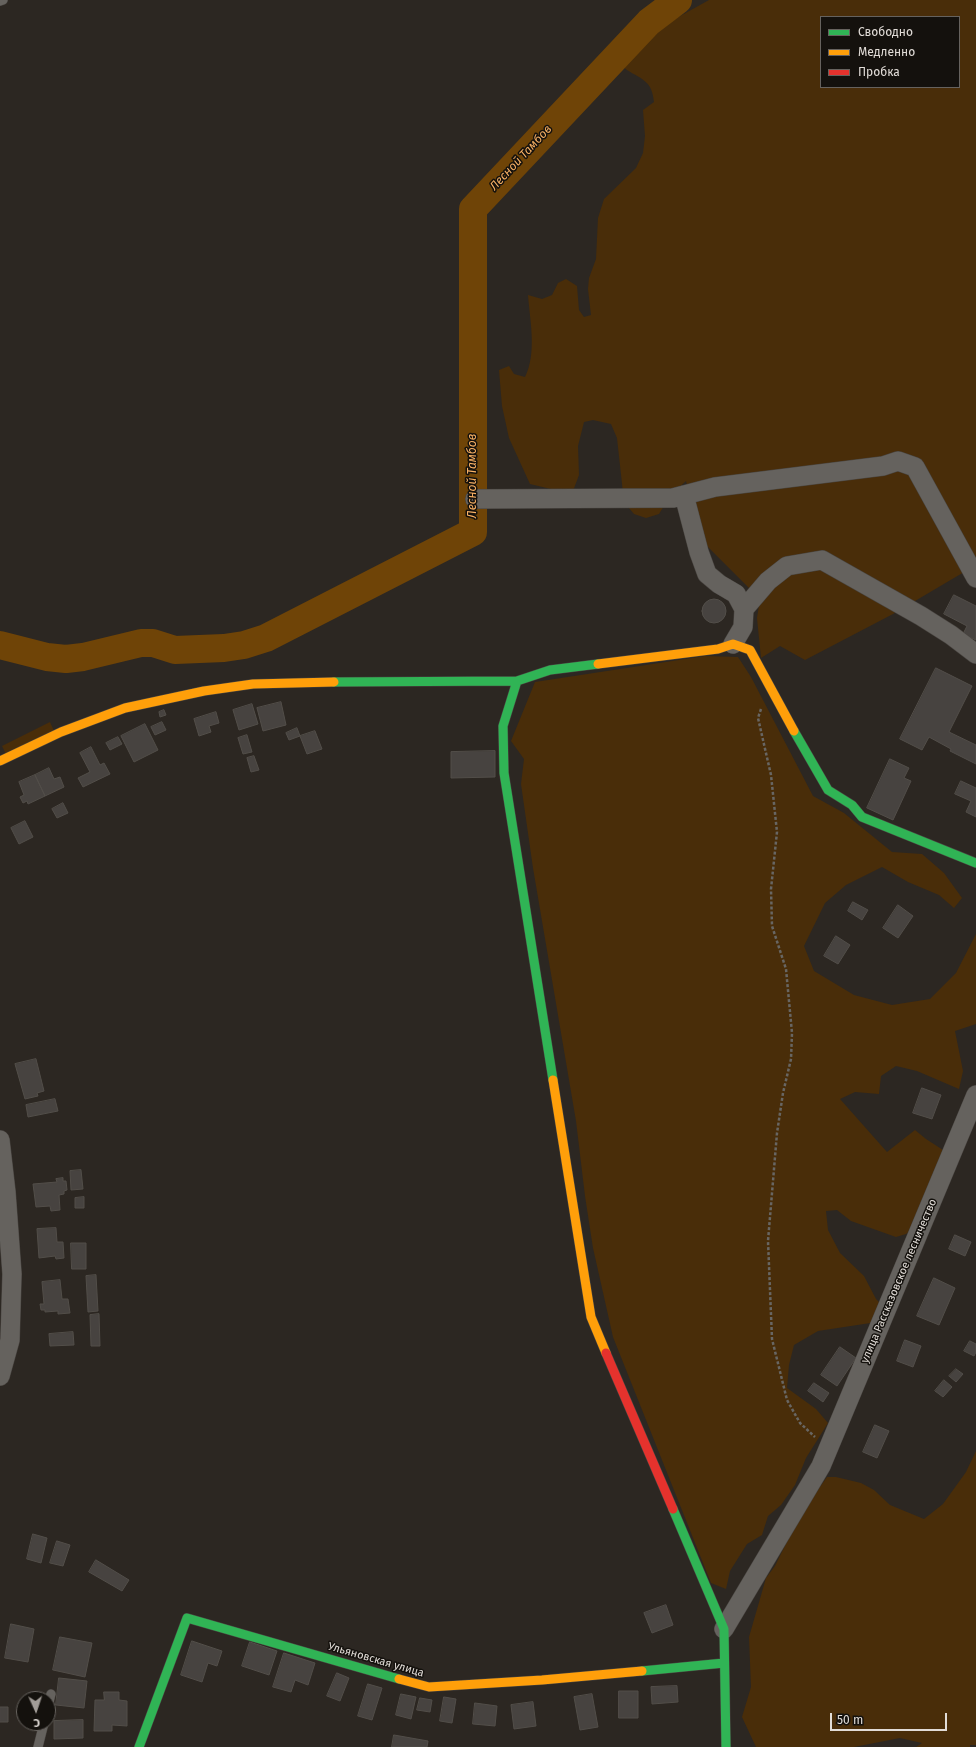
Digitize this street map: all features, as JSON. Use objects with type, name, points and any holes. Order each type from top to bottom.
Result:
[{"type":"street","points":[[475,499],[673,498],[715,487],[883,466],[898,461],[915,467],[976,578]]},
{"type":"street","points":[[684,495],[699,552],[707,574],[718,584],[736,594],[744,609],[743,627],[733,644]]},
{"type":"street","points":[[744,609],[768,581],[787,566],[822,560],[921,616],[951,635],[976,654]]},
{"type":"street","points":[[0,761],[61,732],[125,708],[204,690],[254,684],[310,682],[517,681],[550,670],[718,649],[733,644],[750,650],[828,790],[852,805],[862,817],[976,863]]},
{"type":"street","points":[[517,681],[503,726],[504,773],[591,1317],[724,1629],[726,1747]]},
{"type":"street","name":"улица Рассказовское лесничество","points":[[724,1629],[821,1466],[976,1095]]},
{"type":"street","points":[[0,1140],[6,1192],[12,1274],[12,1310],[10,1340],[0,1376]]},
{"type":"street","name":"Ульяновская улица","points":[[138,1747],[187,1618],[429,1687],[542,1680],[724,1663]]},
{"type":"lane","points":[[38,1747],[42,1731]]},
{"type":"path","points":[[769,686],[758,718],[771,775],[777,832],[771,889],[772,926],[786,969],[792,1033],[791,1059],[783,1093],[777,1133],[768,1241],[772,1339],[787,1400],[800,1423],[829,1449]]},
{"type":"shaded area","points":[[709,0],[976,0],[976,565],[893,614],[805,660],[780,646],[761,658],[757,618],[760,599],[700,539],[686,481],[670,496],[659,514],[646,518],[634,514],[624,502],[617,438],[611,424],[593,420],[584,422],[578,446],[579,475],[573,491],[559,491],[530,484],[509,438],[502,406],[499,370],[509,366],[514,374],[525,377],[529,368],[532,337],[528,295],[542,299],[552,295],[558,283],[566,279],[577,286],[579,310],[584,317],[591,315],[588,289],[589,278],[596,259],[598,218],[604,199],[636,168],[643,153],[645,136],[643,110],[654,102],[653,95],[649,85],[646,82],[627,70],[610,55]]},
{"type":"shaded area","points":[[705,656],[738,657],[751,677],[813,796],[844,813],[892,852],[922,854],[944,873],[962,898],[954,908],[939,895],[908,882],[882,867],[846,885],[825,903],[804,946],[814,971],[854,995],[892,1005],[930,999],[956,973],[976,934],[976,1024],[955,1031],[963,1071],[959,1089],[917,1071],[896,1066],[881,1076],[879,1094],[855,1092],[840,1099],[887,1152],[915,1130],[943,1150],[911,1230],[906,1234],[896,1237],[851,1221],[837,1210],[826,1211],[828,1230],[840,1253],[864,1276],[876,1299],[882,1305],[877,1322],[818,1331],[794,1345],[789,1365],[787,1388],[816,1409],[828,1423],[806,1458],[795,1485],[781,1505],[768,1516],[762,1535],[747,1544],[730,1571],[726,1589],[711,1583],[613,1337],[593,1248],[576,1121],[533,868],[521,784],[524,759],[511,741],[535,682]]},
{"type":"shaded area","points":[[50,722],[54,731],[6,754],[2,746]]},
{"type":"shaded area","points":[[976,1451],[976,1745],[970,1745],[970,1747],[916,1747],[922,1743],[900,1738],[854,1747],[756,1747],[742,1717],[751,1687],[749,1637],[766,1578],[775,1566],[800,1515],[827,1477],[836,1477],[861,1483],[874,1490],[890,1505],[924,1519],[943,1504],[966,1472]]},
{"type":"building","points":[[954,595],[976,606],[976,640],[963,634],[967,626],[944,614]]},
{"type":"building","points":[[714,599],[723,602],[726,611],[723,620],[714,623],[705,620],[702,611],[705,602]]},
{"type":"building","points":[[936,668],[972,686],[949,732],[976,745],[976,764],[950,751],[951,749],[929,737],[922,750],[900,739]]},
{"type":"building","points":[[281,702],[286,725],[263,731],[257,708]]},
{"type":"building","points":[[252,704],[258,724],[239,730],[233,710]]},
{"type":"building","points":[[164,710],[166,715],[160,717],[159,712]]},
{"type":"building","points":[[216,712],[219,723],[209,726],[211,732],[199,736],[194,719]]},
{"type":"building","points":[[162,722],[166,730],[155,735],[151,727]]},
{"type":"building","points":[[145,724],[158,750],[134,762],[121,736]]},
{"type":"building","points":[[297,728],[300,736],[289,740],[286,733]]},
{"type":"building","points":[[315,731],[322,749],[307,754],[300,736]]},
{"type":"building","points":[[247,735],[252,752],[243,754],[238,738]]},
{"type":"building","points":[[118,737],[122,744],[110,750],[106,743]]},
{"type":"building","points":[[91,747],[100,765],[104,763],[110,774],[83,787],[78,778],[90,772],[80,753]]},
{"type":"building","points":[[495,751],[495,777],[451,778],[451,752]]},
{"type":"building","points":[[254,756],[259,770],[251,772],[247,758]]},
{"type":"building","points":[[890,759],[909,768],[904,778],[911,781],[893,820],[867,808]]},
{"type":"building","points":[[49,768],[54,779],[60,777],[64,787],[45,796],[35,775]]},
{"type":"building","points":[[35,775],[45,796],[28,804],[27,801],[23,803],[20,797],[24,795],[19,782]]},
{"type":"building","points":[[961,781],[976,788],[976,817],[966,812],[971,801],[955,794]]},
{"type":"building","points":[[63,803],[68,813],[57,818],[52,809]]},
{"type":"building","points":[[25,821],[33,837],[19,844],[11,828]]},
{"type":"building","points":[[853,902],[868,910],[862,920],[848,911]]},
{"type":"building","points":[[898,905],[913,916],[898,938],[883,928]]},
{"type":"building","points":[[836,936],[850,945],[838,964],[824,956]]},
{"type":"building","points":[[36,1059],[44,1091],[37,1093],[38,1096],[25,1099],[15,1064]]},
{"type":"building","points":[[922,1088],[941,1095],[932,1119],[913,1113]]},
{"type":"building","points":[[55,1099],[58,1111],[28,1117],[26,1105]]},
{"type":"building","points":[[81,1170],[83,1189],[71,1190],[70,1171]]},
{"type":"building","points":[[63,1178],[63,1181],[66,1181],[67,1190],[64,1191],[64,1194],[59,1195],[60,1210],[51,1211],[50,1206],[36,1207],[33,1184],[57,1182],[56,1179]]},
{"type":"building","points":[[84,1197],[84,1208],[75,1208],[75,1198]]},
{"type":"building","points":[[56,1228],[57,1242],[63,1242],[64,1258],[56,1259],[55,1256],[39,1258],[37,1229]]},
{"type":"building","points":[[955,1235],[971,1242],[965,1256],[949,1249]]},
{"type":"building","points":[[71,1243],[86,1243],[86,1269],[72,1269]]},
{"type":"building","points":[[96,1275],[98,1311],[88,1312],[86,1276]]},
{"type":"building","points":[[934,1278],[955,1288],[939,1325],[917,1316]]},
{"type":"building","points":[[60,1280],[62,1299],[68,1299],[70,1313],[58,1314],[58,1311],[45,1312],[45,1310],[41,1310],[40,1304],[44,1304],[42,1282]]},
{"type":"building","points":[[99,1314],[100,1346],[91,1346],[90,1315]]},
{"type":"building","points":[[73,1332],[74,1345],[50,1346],[49,1334]]},
{"type":"building","points":[[905,1340],[921,1346],[913,1367],[897,1361]]},
{"type":"building","points":[[970,1341],[976,1344],[976,1352],[974,1356],[964,1351]]},
{"type":"building","points":[[840,1347],[856,1358],[837,1386],[821,1375]]},
{"type":"building","points":[[956,1369],[963,1374],[956,1382],[949,1376]]},
{"type":"building","points":[[944,1380],[952,1387],[943,1397],[935,1391]]},
{"type":"building","points":[[814,1383],[829,1393],[823,1402],[808,1391]]},
{"type":"building","points":[[875,1425],[889,1431],[877,1458],[863,1452]]},
{"type":"building","points":[[33,1534],[47,1538],[41,1563],[27,1559]]},
{"type":"building","points":[[57,1541],[70,1545],[63,1566],[50,1563]]},
{"type":"building","points":[[96,1560],[129,1580],[122,1591],[89,1572]]},
{"type":"building","points":[[666,1605],[673,1625],[652,1633],[644,1613]]},
{"type":"building","points":[[11,1624],[34,1629],[28,1662],[5,1658]]},
{"type":"building","points":[[60,1637],[92,1643],[85,1677],[53,1670]]},
{"type":"building","points":[[192,1641],[222,1651],[217,1666],[208,1663],[202,1682],[181,1675]]},
{"type":"building","points":[[250,1642],[277,1651],[269,1675],[242,1666]]},
{"type":"building","points":[[284,1653],[315,1663],[308,1685],[295,1680],[291,1692],[273,1687]]},
{"type":"building","points":[[337,1673],[349,1678],[340,1701],[327,1696]]},
{"type":"building","points":[[59,1678],[87,1681],[84,1708],[56,1705]]},
{"type":"building","points":[[368,1684],[382,1688],[372,1720],[358,1716]]},
{"type":"building","points":[[677,1686],[678,1702],[652,1704],[651,1687]]},
{"type":"building","points":[[619,1691],[638,1691],[638,1718],[619,1718]]},
{"type":"building","points":[[104,1692],[119,1692],[119,1700],[127,1701],[127,1726],[112,1725],[112,1731],[94,1731],[95,1700],[104,1700]]},
{"type":"building","points":[[401,1694],[416,1697],[411,1719],[396,1715]]},
{"type":"building","points":[[592,1694],[598,1727],[580,1730],[574,1697]]},
{"type":"building","points":[[444,1697],[456,1699],[452,1723],[440,1721]]},
{"type":"building","points":[[420,1698],[432,1700],[430,1712],[417,1710]]},
{"type":"building","points":[[533,1702],[536,1726],[514,1729],[511,1705]]},
{"type":"building","points":[[475,1703],[497,1706],[495,1726],[473,1724]]},
{"type":"building","points":[[0,1707],[8,1707],[8,1722],[0,1722]]},
{"type":"building","points":[[83,1720],[83,1738],[54,1739],[56,1721]]},
{"type":"building","points":[[394,1735],[428,1741],[427,1747],[392,1747]]},
{"type":"waterway","name":"Лесной Тамбов","points":[[0,645],[47,657],[66,659],[83,657],[141,643],[153,643],[175,650],[224,648],[244,645],[266,638],[473,532],[473,209],[649,22],[678,0]]},
{"type":"traffic: fast","points":[[334,682],[517,681],[550,670],[598,664]]},
{"type":"traffic: fast","points":[[517,681],[503,726],[504,773],[553,1080]]},
{"type":"traffic: fast","points":[[794,731],[828,790],[852,805],[862,817],[976,863]]},
{"type":"traffic: fast","points":[[673,1509],[724,1629],[726,1747]]},
{"type":"traffic: fast","points":[[139,1747],[187,1618],[399,1679]]},
{"type":"traffic: fast","points":[[642,1671],[724,1663]]},
{"type":"traffic: slow","points":[[598,664],[718,649],[733,644],[750,650],[794,731]]},
{"type":"traffic: slow","points":[[0,761],[61,732],[125,708],[204,691],[253,684],[334,682]]},
{"type":"traffic: slow","points":[[553,1080],[591,1317],[606,1353]]},
{"type":"traffic: slow","points":[[399,1679],[429,1687],[542,1680],[642,1671]]},
{"type":"traffic: jam","points":[[606,1353],[673,1509]]}]
